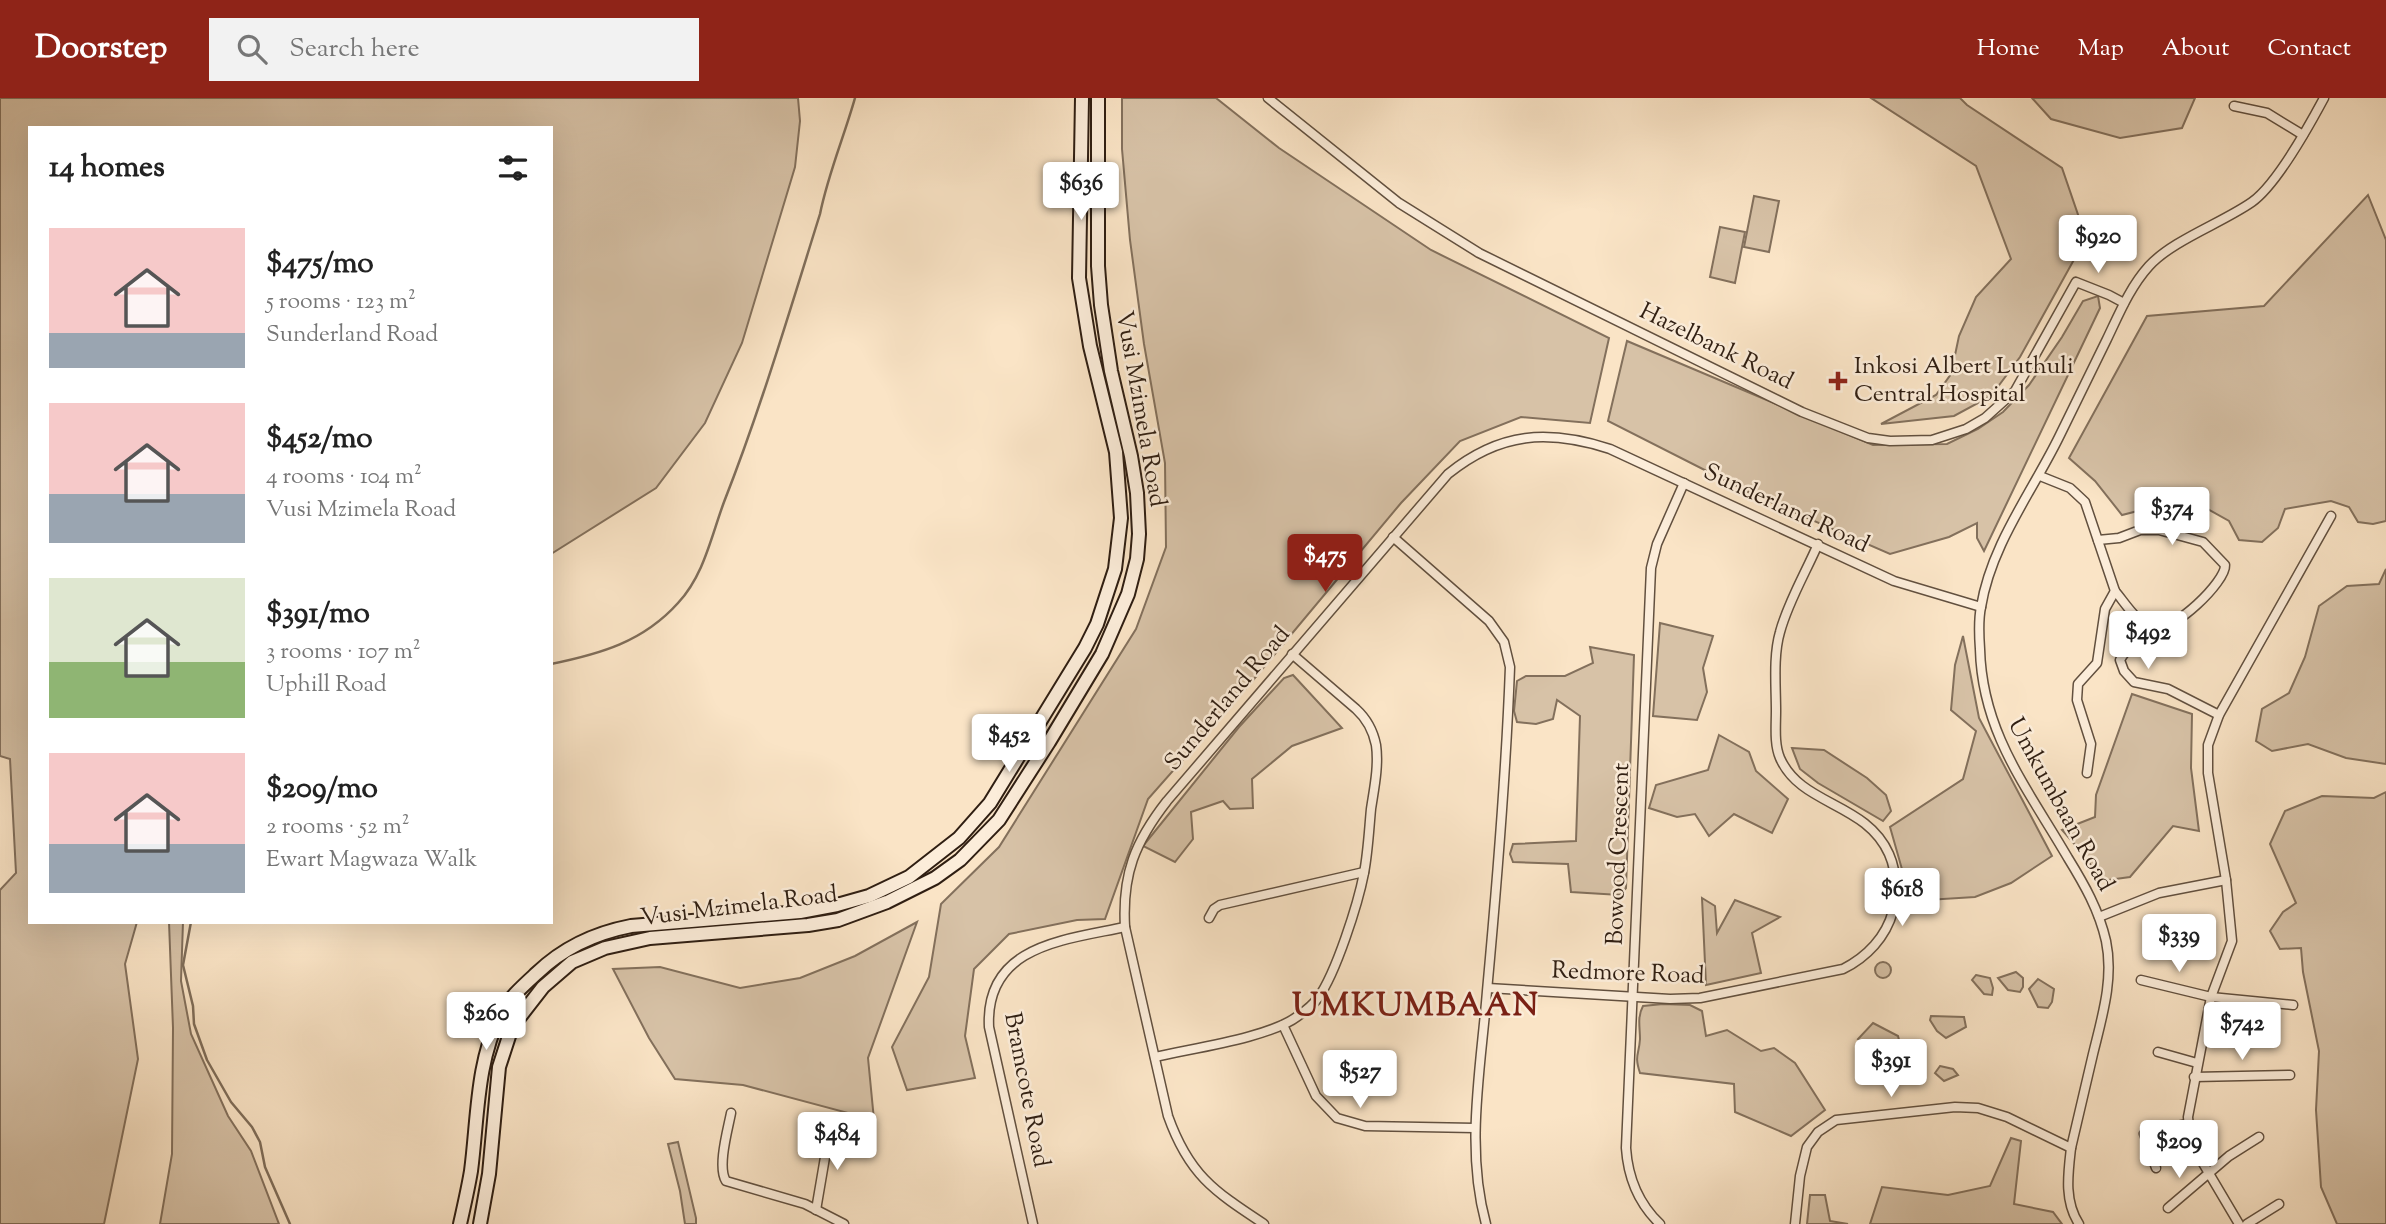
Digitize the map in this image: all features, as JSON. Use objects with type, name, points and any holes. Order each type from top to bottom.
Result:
[{"type":"main road","name":"Vusi Mzimela Road","points":[[460,1224],[471,1170],[477,1099],[484,1060],[501,1013],[517,991],[572,946],[613,929],[800,912],[869,896],[909,877],[959,838],[990,803],[1085,648],[1101,615],[1115,569],[1121,518],[1116,452],[1090,346],[1079,278],[1082,98]]},
{"type":"main road","name":"Vusi Mzimela Road","points":[[480,1224],[489,1174],[499,1067],[512,1027],[543,987],[572,962],[605,948],[650,938],[808,925],[838,920],[887,902],[934,878],[960,860],[999,820],[1102,654],[1128,594],[1137,559],[1139,534],[1137,493],[1111,371],[1101,305],[1098,266],[1098,98]]},
{"type":"street","name":"Hazelbank Road","points":[[1268,98],[1399,202],[1442,232],[1479,253],[1802,412],[1868,438],[1889,441],[1933,440],[1966,429],[1984,418],[2015,391],[2076,282],[2124,303]]},
{"type":"street","name":"Umkumbaan Road","points":[[2079,1224],[2069,1203],[2068,1168],[2109,980],[2106,941],[2099,917],[2074,868],[2022,782],[1990,718],[1982,686],[1979,627],[1981,607],[2001,546],[2040,476],[2124,303],[2151,263],[2263,193],[2324,98]]},
{"type":"street","points":[[2234,106],[2267,113],[2302,135]]},
{"type":"street","name":"Sunderland Road","points":[[1264,1224],[1212,1189],[1188,1160],[1177,1140],[1168,1116],[1125,927],[1124,906],[1129,869],[1147,827],[1448,474],[1461,463],[1491,447],[1528,437],[1567,437],[1584,441],[1610,449],[1894,580],[1981,607]]},
{"type":"street","points":[[2040,476],[2070,488],[2081,497],[2115,591],[2140,621],[2154,628],[2162,629],[2177,622],[2203,598],[2224,575],[2226,569],[2223,562],[2199,539],[2159,530],[2140,530],[2119,538],[2098,540]]},
{"type":"street","name":"Bowood Crescent","points":[[1660,1224],[1638,1195],[1629,1176],[1627,1162],[1651,568],[1657,544],[1684,483]]},
{"type":"street","points":[[2239,1224],[2190,1139],[2188,1124],[2189,1102],[2211,997],[2232,941],[2226,880],[2208,774],[2208,745],[2219,715],[2331,516]]},
{"type":"street","points":[[1393,537],[1489,621],[1504,642],[1509,657],[1510,683],[1488,988],[1475,1128],[1478,1188],[1486,1224]]},
{"type":"street","name":"Redmore Road","points":[[1488,988],[1700,998],[1843,969],[1869,951],[1879,940],[1891,917],[1896,894],[1891,859],[1885,845],[1869,825],[1855,815],[1804,788],[1792,777],[1779,756],[1776,707],[1779,633],[1818,544]]},
{"type":"street","points":[[2087,773],[2091,744],[2077,700],[2078,684],[2097,663],[2105,609],[2115,591]]},
{"type":"street","points":[[2162,629],[2162,645],[2129,649],[2121,657],[2124,671],[2139,684],[2165,688],[2219,715]]},
{"type":"street","points":[[1155,1057],[1265,1032],[1283,1025],[1311,1005],[1326,983],[1357,900],[1364,872],[1376,766],[1373,732],[1366,718],[1292,654]]},
{"type":"street","points":[[1209,918],[1220,905],[1364,872]]},
{"type":"street","points":[[2099,917],[2160,893],[2226,880]]},
{"type":"street","name":"Bramcote Road","points":[[1033,1224],[989,1027],[994,991],[1009,966],[1042,946],[1125,927]]},
{"type":"street","points":[[2141,980],[2211,997],[2293,1005]]},
{"type":"street","points":[[1283,1025],[1316,1096],[1337,1118],[1366,1126],[1475,1128]]},
{"type":"street","points":[[2158,1052],[2197,1063]]},
{"type":"street","points":[[2194,1077],[2290,1075]]},
{"type":"street","points":[[1795,1224],[1800,1176],[1807,1147],[1818,1132],[1836,1120],[1955,1107],[1978,1108],[2007,1118],[2071,1148]]},
{"type":"street","points":[[732,1112],[723,1160],[723,1176],[726,1181],[816,1210],[844,1224]]},
{"type":"street","points":[[2156,1168],[2144,1134],[2188,1124]]},
{"type":"street","points":[[816,1210],[830,1128]]},
{"type":"street","points":[[2168,1208],[2209,1172],[2259,1137]]},
{"type":"street","points":[[2247,1224],[2279,1205]]},
{"type":"shaded area","points":[[0,98],[798,98],[800,121],[795,167],[742,343],[705,423],[656,488],[553,553],[553,126],[28,126],[28,924],[136,924],[125,964],[138,1059],[104,1224],[0,1224],[0,890],[16,873],[10,759],[0,756]]},
{"type":"shaded area","points":[[1122,98],[1216,98],[1279,148],[1431,250],[1609,338],[1590,423],[1521,417],[1460,441],[1401,503],[1254,679],[1148,799],[1105,919],[1077,920],[1009,934],[974,969],[965,1036],[975,1078],[907,1090],[892,1047],[929,977],[941,904],[999,847],[1136,629],[1166,547],[1165,463],[1144,344],[1130,240],[1122,149]]},
{"type":"shaded area","points":[[1871,98],[1960,98],[2062,168],[2086,238],[2020,357],[1991,396],[1954,416],[1881,424],[1936,395],[1951,374],[1959,336],[1976,297],[2011,259],[1976,166]]},
{"type":"shaded area","points":[[2032,98],[2195,98],[2182,128],[2120,138],[2051,119]]},
{"type":"shaded area","points":[[2368,195],[2386,240],[2386,521],[2373,524],[2358,522],[2349,507],[2331,501],[2285,509],[2278,528],[2262,542],[2239,540],[2229,521],[2188,498],[2122,515],[2095,481],[2069,458],[2147,316],[2264,306]]},
{"type":"shaded area","points":[[1754,196],[1779,201],[1769,252],[1744,247]]},
{"type":"shaded area","points":[[1720,227],[1745,232],[1735,283],[1710,277]]},
{"type":"shaded area","points":[[2098,296],[2100,308],[1984,551],[1977,538],[1977,523],[1949,537],[1890,554],[1750,493],[1608,421],[1627,341],[1873,445],[1947,444],[1978,429],[2003,412],[2029,385],[2083,301]]},
{"type":"shaded area","points":[[2386,569],[2386,764],[2346,758],[2308,744],[2272,751],[2256,741],[2262,709],[2289,693],[2305,657],[2319,606],[2347,586],[2379,584]]},
{"type":"shaded area","points":[[1660,623],[1713,636],[1703,668],[1707,692],[1697,720],[1653,716]]},
{"type":"shaded area","points":[[1963,636],[1979,718],[2052,856],[2011,883],[1975,897],[1911,901],[1890,827],[1963,779],[1976,731],[1951,710],[1955,665]]},
{"type":"shaded area","points":[[1590,647],[1634,655],[1626,888],[1620,895],[1571,892],[1568,864],[1513,862],[1510,854],[1513,844],[1576,841],[1580,716],[1557,700],[1553,719],[1536,724],[1517,722],[1514,711],[1517,681],[1526,676],[1565,676],[1593,663]]},
{"type":"shaded area","points":[[1293,675],[1342,728],[1292,746],[1252,779],[1253,808],[1230,809],[1223,801],[1191,812],[1193,839],[1175,862],[1143,846],[1239,727],[1284,678]]},
{"type":"shaded area","points":[[2132,694],[2192,714],[2191,768],[2199,831],[2173,826],[2130,877],[2101,881],[2085,856],[2062,830],[2095,817],[2096,795]]},
{"type":"shaded area","points":[[1719,735],[1749,752],[1756,771],[1788,799],[1772,833],[1734,814],[1709,836],[1695,814],[1677,817],[1649,808],[1656,785],[1708,770]]},
{"type":"shaded area","points":[[1792,748],[1824,750],[1867,778],[1886,795],[1891,811],[1883,821],[1818,783],[1800,769]]},
{"type":"shaded area","points":[[2386,792],[2386,1224],[2337,1224],[2321,1187],[2316,1110],[2319,1051],[2303,972],[2301,948],[2280,949],[2270,931],[2283,912],[2296,903],[2270,844],[2285,811],[2322,796],[2374,798]]},
{"type":"shaded area","points":[[1702,898],[1715,906],[1717,933],[1735,900],[1780,917],[1752,933],[1761,973],[1706,985]]},
{"type":"shaded area","points":[[917,922],[868,1058],[874,1120],[743,1085],[675,1079],[649,1038],[613,969],[660,967],[740,988],[800,978],[855,956]]},
{"type":"shaded area","points":[[169,924],[183,924],[181,981],[191,1034],[228,1116],[251,1151],[279,1224],[160,1224],[172,1154],[173,1028]]},
{"type":"shaded area","points":[[1883,962],[1889,964],[1889,976],[1883,978],[1877,976],[1875,970],[1877,964]]},
{"type":"shaded area","points":[[2016,972],[2023,978],[2020,992],[2008,990],[1998,978]]},
{"type":"shaded area","points":[[1976,975],[1990,978],[1992,995],[1984,994],[1972,980]]},
{"type":"shaded area","points":[[2038,979],[2054,989],[2048,1008],[2038,1007],[2029,989]]},
{"type":"shaded area","points":[[1690,1005],[1702,1011],[1706,1036],[1727,1030],[1761,1051],[1774,1048],[1795,1063],[1825,1110],[1791,1136],[1735,1112],[1734,1084],[1640,1073],[1637,1059],[1641,1010],[1643,1006]]},
{"type":"shaded area","points":[[1931,1016],[1964,1017],[1966,1027],[1946,1038],[1937,1031],[1930,1020]]},
{"type":"shaded area","points":[[1873,1023],[1898,1036],[1900,1044],[1894,1051],[1874,1050],[1858,1039]]},
{"type":"shaded area","points":[[1940,1066],[1953,1069],[1958,1075],[1944,1081],[1935,1073]]},
{"type":"shaded area","points":[[2011,1138],[2021,1141],[2014,1204],[2053,1212],[2062,1224],[1870,1224],[1882,1187],[1948,1195],[1990,1186]]},
{"type":"shaded area","points":[[678,1142],[696,1224],[685,1224],[668,1144]]},
{"type":"shaded area","points":[[1810,1195],[1825,1195],[1830,1221],[1848,1224],[1807,1224]]},
{"type":"waterway","points":[[553,664],[603,651],[635,637],[665,616],[694,580],[706,555],[763,395],[855,98]]},
{"type":"waterway","points":[[191,924],[183,965],[193,1006],[194,1024],[207,1060],[231,1102],[252,1127],[260,1142],[265,1167],[290,1224]]},
{"type":"place","name":"Inkosi Albert Luthuli Central Hospital","points":[[1838,381]]},
{"type":"district","name":"UMKUMBAAN","points":[[1416,1007]]}]
